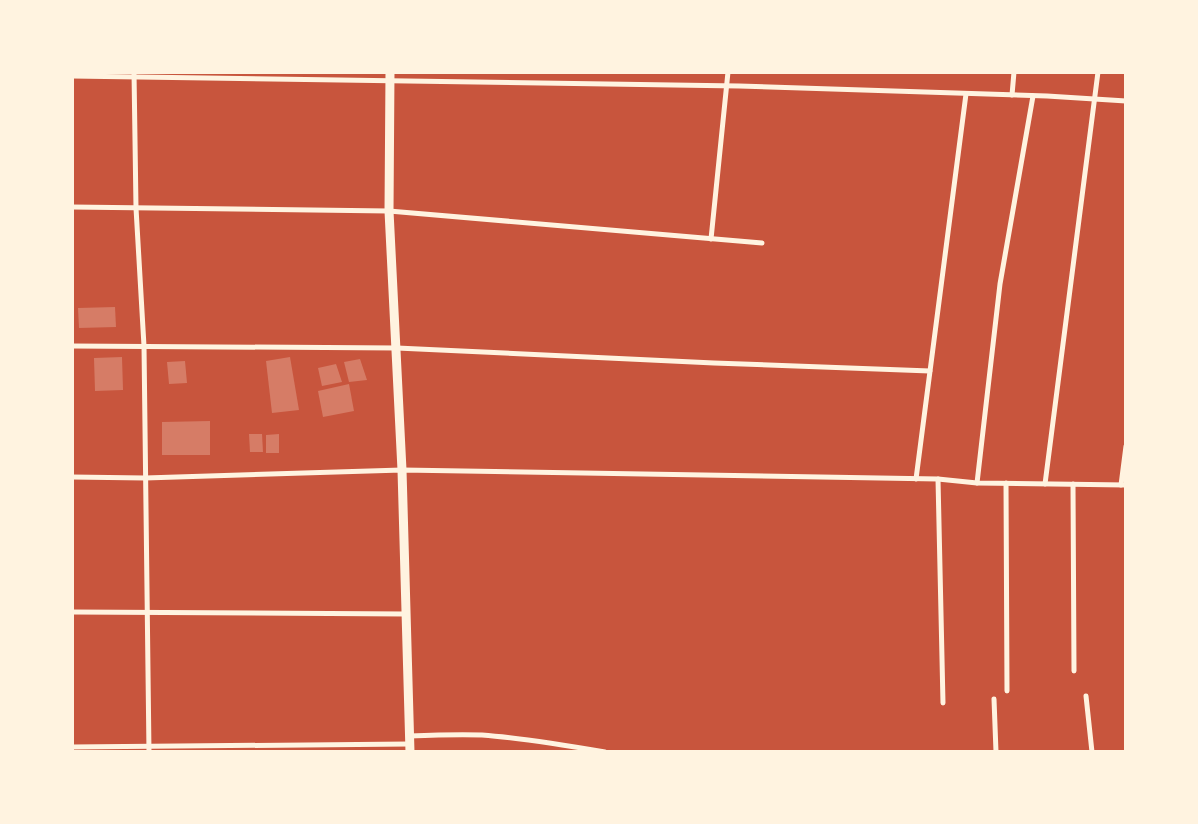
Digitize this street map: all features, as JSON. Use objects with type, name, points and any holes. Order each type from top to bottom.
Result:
[{"type":"street","points":[[711,239],[728,72]]},
{"type":"street","points":[[1012,95],[1014,72]]},
{"type":"street","points":[[1045,484],[1098,72]]},
{"type":"street","points":[[134,75],[136,208],[144,346],[144,478],[149,749]]},
{"type":"street","points":[[72,76],[390,76],[1012,95],[1126,101]]},
{"type":"street","points":[[390,76],[389,211],[402,470],[409,744]]},
{"type":"street","points":[[916,479],[966,94]]},
{"type":"street","points":[[977,483],[1000,284],[1033,96]]},
{"type":"street","points":[[72,207],[389,211],[762,243]]},
{"type":"street","points":[[72,346],[397,348],[930,371]]},
{"type":"street","points":[[72,477],[144,478],[402,470],[938,479],[977,483],[1123,485],[1126,446]]},
{"type":"street","points":[[938,479],[943,702]]},
{"type":"street","points":[[1006,483],[1007,691]]},
{"type":"street","points":[[1073,484],[1074,672]]},
{"type":"street","points":[[72,612],[405,614]]},
{"type":"street","points":[[1086,696],[1092,752]]},
{"type":"street","points":[[994,699],[996,752]]},
{"type":"street","points":[[72,747],[149,749],[409,744],[444,734],[482,735],[527,740],[605,752]]},
{"type":"building","points":[[115,307],[116,327],[79,328],[78,308]]},
{"type":"building","points":[[122,357],[123,390],[95,391],[94,358]]},
{"type":"building","points":[[290,357],[299,410],[272,413],[266,361]]},
{"type":"building","points":[[360,359],[367,380],[349,382],[344,362]]},
{"type":"building","points":[[185,361],[187,383],[169,384],[167,362]]},
{"type":"building","points":[[336,364],[342,382],[322,386],[318,368]]},
{"type":"building","points":[[349,384],[354,411],[323,417],[318,391]]},
{"type":"building","points":[[210,421],[210,455],[162,455],[162,422]]},
{"type":"building","points":[[249,434],[262,434],[263,452],[250,452]]},
{"type":"building","points":[[279,434],[279,453],[266,453],[266,435]]}]
